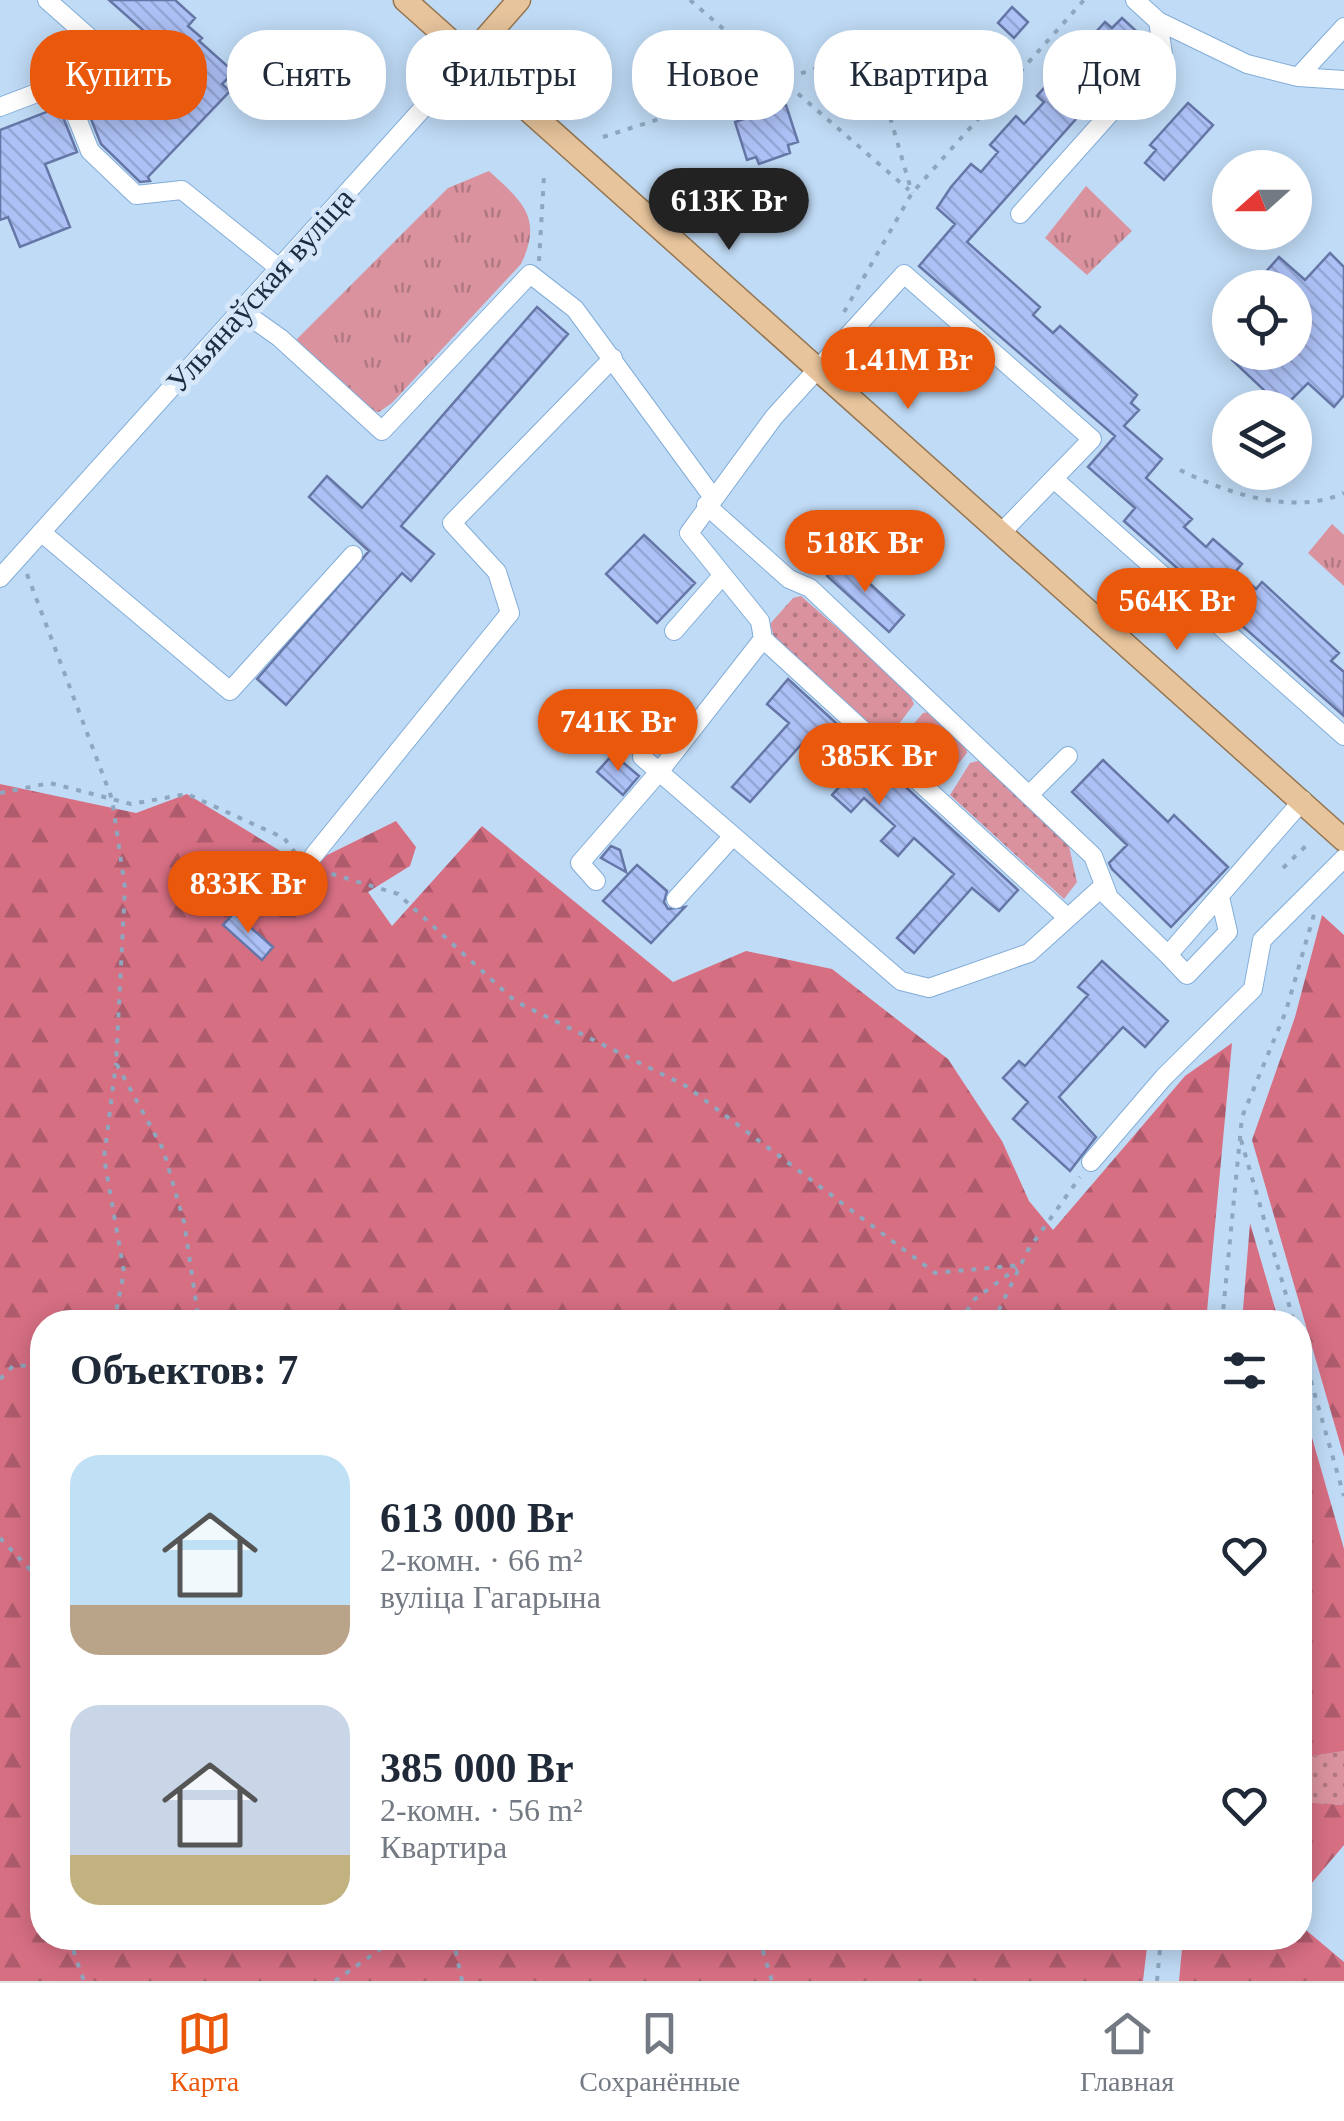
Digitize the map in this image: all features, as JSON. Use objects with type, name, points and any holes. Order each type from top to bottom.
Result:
[{"type":"main road","points":[[405,0],[439,30]]},
{"type":"main road","name":"Ульянаўская вуліца","points":[[493,30],[519,0]]},
{"type":"main road","points":[[540,120],[1344,840]]},
{"type":"street","points":[[47,0],[81,30]]},
{"type":"street","points":[[1134,0],[1158,21],[1247,64],[1298,78],[1344,80]]},
{"type":"street","points":[[1020,214],[1163,54],[1158,21]]},
{"type":"street","points":[[1298,78],[1344,26]]},
{"type":"street","points":[[0,107],[30,96]]},
{"type":"street","points":[[78,120],[90,151],[136,195],[182,190],[279,268]]},
{"type":"street","name":"Ульянаўская вуліца","points":[[0,578],[412,120]]},
{"type":"street","points":[[242,311],[280,338],[382,432],[530,274],[575,309],[613,358],[709,501],[789,579],[810,588],[1093,856],[1108,895]]},
{"type":"street","points":[[1002,532],[1092,439],[904,274],[774,417],[689,533],[760,622],[763,639],[1068,918]]},
{"type":"street","points":[[314,855],[510,613],[497,572],[452,523],[613,358]]},
{"type":"street","points":[[1055,480],[1344,736]]},
{"type":"street","points":[[41,532],[230,691],[352,555]]},
{"type":"street","points":[[674,631],[721,577]]},
{"type":"street","points":[[596,881],[580,863],[659,772],[763,639]]},
{"type":"street","points":[[1029,795],[1068,756]]},
{"type":"street","points":[[642,757],[902,981],[929,988],[1029,953],[1100,888],[1187,975],[1228,932],[1220,897]]},
{"type":"street","points":[[1168,955],[1303,800]]},
{"type":"street","points":[[676,899],[734,836]]},
{"type":"street","points":[[1090,1162],[1164,1077],[1253,989],[1262,940],[1344,858]]},
{"type":"path","points":[[690,0],[726,30]]},
{"type":"path","points":[[840,319],[912,193],[1084,0]]},
{"type":"path","points":[[794,78],[871,51],[912,193]]},
{"type":"path","points":[[794,88],[912,193]]},
{"type":"path","points":[[603,137],[659,120]]},
{"type":"path","points":[[530,274],[540,260],[544,176]]},
{"type":"path","points":[[1180,470],[1221,490],[1283,502],[1344,494]]},
{"type":"path","points":[[20,556],[112,799],[126,888],[116,1063],[104,1158],[124,1272],[116,1310]]},
{"type":"path","points":[[0,793],[50,783],[131,804],[187,794],[284,838],[305,866],[398,894],[515,1002],[686,1086],[935,1273],[1021,1265]]},
{"type":"path","points":[[1283,868],[1308,843]]},
{"type":"path","points":[[1223,1310],[1242,1116],[1286,1011],[1315,899]]},
{"type":"path","points":[[116,1063],[162,1149],[184,1222],[197,1310]]},
{"type":"path","points":[[1240,1136],[1291,1310]]},
{"type":"path","points":[[999,1310],[1021,1265],[1090,1162]]},
{"type":"path","points":[[967,1310],[975,1299],[1021,1265]]},
{"type":"path","points":[[0,1379],[13,1366],[30,1365]]},
{"type":"path","points":[[1312,1385],[1344,1496]]},
{"type":"path","points":[[0,1538],[30,1569]]},
{"type":"path","points":[[72,1950],[84,1981]]},
{"type":"path","points":[[334,1981],[379,1950]]},
{"type":"path","points":[[456,1950],[462,1981]]},
{"type":"path","points":[[763,1950],[772,1981]]},
{"type":"path","points":[[1157,1981],[1160,1950]]},
{"type":"green space","points":[[489,171],[520,202],[530,223],[521,264],[392,403],[379,412],[369,411],[294,342],[448,188]]},
{"type":"green space","points":[[1086,186],[1132,231],[1087,275],[1045,238]]},
{"type":"green space","points":[[1332,524],[1344,535],[1344,586],[1308,553]]},
{"type":"green space","points":[[801,596],[908,690],[914,704],[890,736],[879,734],[775,640],[770,624],[793,598]]},
{"type":"green space","points":[[935,711],[964,737],[967,753],[945,780],[935,783],[899,754],[899,741],[923,713]]},
{"type":"green space","points":[[989,758],[1066,833],[1077,882],[1064,899],[950,795],[970,763]]},
{"type":"green space","points":[[0,784],[136,813],[187,794],[305,866],[396,821],[416,847],[410,866],[368,892],[392,926],[482,826],[673,982],[746,951],[832,969],[948,1059],[1002,1141],[1029,1201],[1053,1230],[1185,1076],[1232,1043],[1207,1310],[30,1310],[30,1950],[1147,1950],[1143,1981],[0,1981]]},
{"type":"green space","points":[[1322,915],[1344,935],[1344,1457],[1312,1347],[1312,1310],[1301,1310],[1252,1140],[1295,1017]]},
{"type":"green space","points":[[1250,1223],[1275,1310],[1243,1310]]},
{"type":"green space","points":[[1312,1438],[1344,1549],[1344,1751],[1312,1756]]},
{"type":"green space","points":[[1344,1751],[1344,1805],[1312,1803],[1312,1756]]},
{"type":"green space","points":[[1312,1803],[1344,1805],[1344,1845],[1312,1883]]},
{"type":"green space","points":[[1312,1935],[1344,1962],[1344,1981],[1179,1981],[1182,1950],[1312,1950]]},
{"type":"building","points":[[109,0],[175,0],[195,18],[188,26],[193,30],[143,30]]},
{"type":"building","points":[[1012,7],[1028,22],[1021,30],[1005,30],[998,23]]},
{"type":"building","points":[[1122,18],[1135,30],[1098,30],[1105,22],[1112,28]]},
{"type":"building","points":[[207,48],[227,66],[227,79],[222,84],[227,94],[207,115]]},
{"type":"building","points":[[1043,103],[1043,120],[1075,120],[967,242],[1040,307],[1033,315],[1053,333],[1060,326],[1137,395],[1131,403],[1139,410],[1124,426],[1162,459],[1146,478],[1192,519],[1184,527],[1206,547],[1213,539],[1242,564],[1236,571],[1256,589],[1262,582],[1339,653],[1331,661],[1344,672],[1344,716],[1124,521],[1135,508],[1088,467],[1115,436],[919,266],[955,224],[937,208],[951,187],[971,164],[981,172],[998,152],[990,145],[1012,120],[1024,124]]},
{"type":"building","points":[[1188,103],[1213,125],[1164,180],[1145,163],[1156,150],[1150,145]]},
{"type":"building","points":[[30,118],[64,120],[77,152],[45,164],[70,227],[20,247],[8,217],[0,220],[0,130]]},
{"type":"building","points":[[91,120],[202,120],[148,177],[150,181],[140,182],[101,144]]},
{"type":"building","points":[[791,120],[798,142],[788,145],[790,153],[759,164],[756,157],[747,160],[735,122]]},
{"type":"building","points":[[1330,253],[1344,267],[1344,395],[1334,407],[1308,383],[1301,390],[1264,390],[1243,370],[1312,370],[1312,272]]},
{"type":"building","points":[[1279,257],[1294,270],[1267,270]]},
{"type":"building","points":[[537,307],[568,334],[401,526],[434,554],[411,581],[402,573],[286,705],[257,679],[369,551],[309,497],[327,476],[362,508]]},
{"type":"building","points":[[644,535],[695,583],[657,623],[606,574]]},
{"type":"building","points":[[842,558],[904,615],[889,632],[827,576]]},
{"type":"building","points":[[788,679],[1018,890],[999,911],[972,888],[914,953],[897,938],[954,874],[914,838],[898,856],[881,841],[895,826],[864,798],[851,812],[832,795],[849,776],[807,738],[750,802],[732,787],[789,723],[767,704]]},
{"type":"building","points":[[613,754],[639,776],[623,795],[597,772]]},
{"type":"building","points":[[1103,760],[1168,822],[1174,815],[1228,867],[1171,927],[1112,869],[1109,863],[1127,845],[1072,792]]},
{"type":"building","points":[[611,846],[620,850],[626,872],[601,858]]},
{"type":"building","points":[[637,865],[667,891],[664,902],[668,909],[685,907],[651,943],[603,901]]},
{"type":"building","points":[[234,913],[273,947],[262,960],[223,925]]},
{"type":"building","points":[[1102,961],[1168,1021],[1145,1047],[1123,1027],[1059,1097],[1096,1137],[1070,1171],[1013,1119],[1028,1102],[1003,1078],[1019,1061],[1025,1066],[1088,995],[1078,987]]}]
